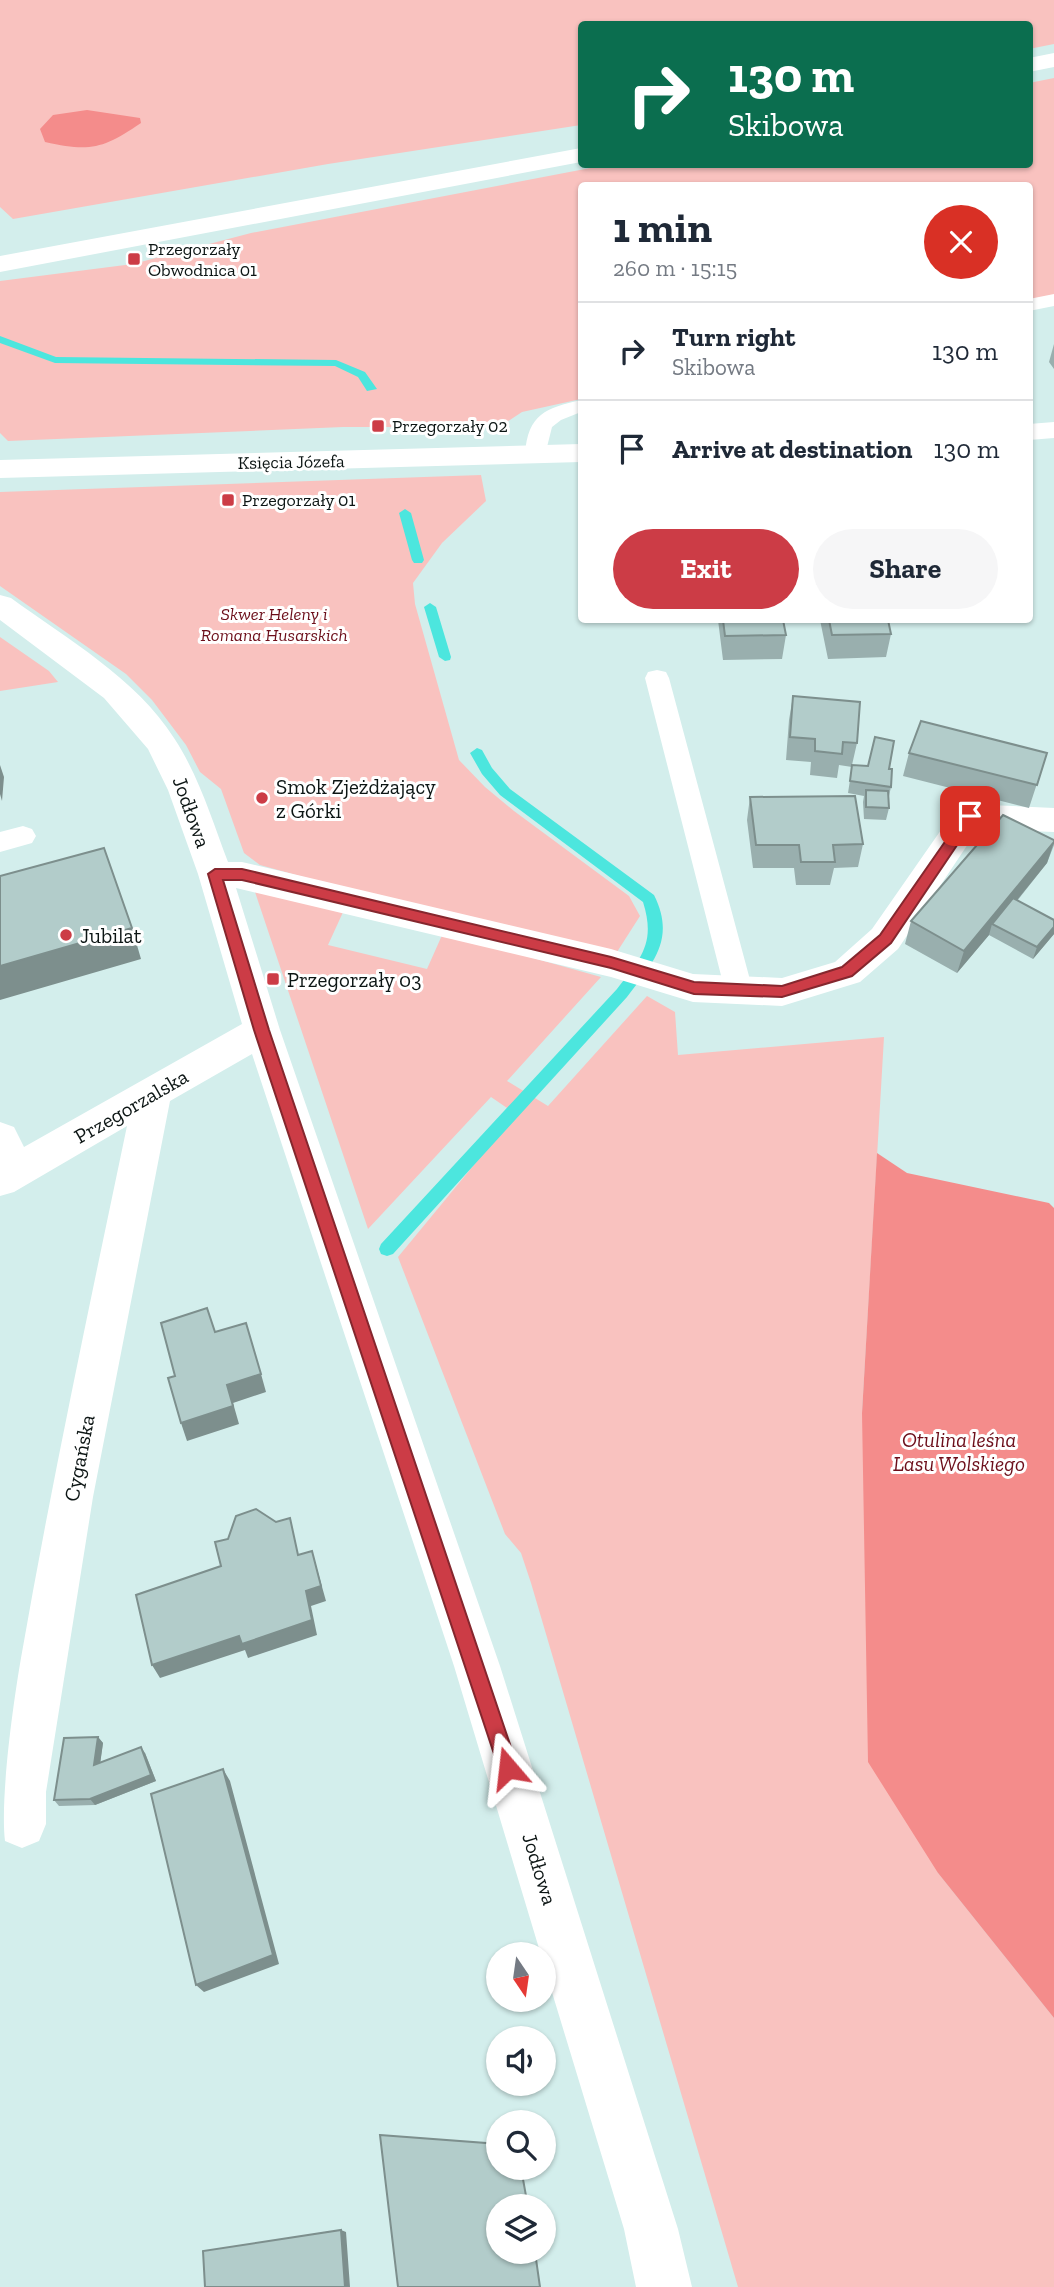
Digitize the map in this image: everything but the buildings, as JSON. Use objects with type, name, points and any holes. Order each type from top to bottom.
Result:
[{"type":"street","points":[[1033,64],[1054,60]]},
{"type":"street","points":[[432,160],[578,136]]},
{"type":"street","points":[[0,264],[578,156]]},
{"type":"street","points":[[1033,432],[1054,430]]},
{"type":"street","name":"Księcia Józefa","points":[[0,469],[578,453]]},
{"type":"street","name":"Jodłowa","points":[[0,605],[115,690],[140,716],[174,765],[215,874],[262,1030],[477,1666],[651,2229],[664,2287]]},
{"type":"street","points":[[215,874],[242,875],[611,962],[694,988],[782,992],[847,972],[886,939],[970,816],[1054,820]]},
{"type":"street","name":"Przegorzalska","points":[[6,1163],[152,1095],[262,1030]]},
{"type":"street","name":"Cygańska","points":[[22,1824],[22,1792],[71,1497],[152,1095]]},
{"type":"lane","points":[[1033,304],[1054,299]]},
{"type":"lane","points":[[536,454],[537,435],[542,424],[553,414],[578,407]]},
{"type":"lane","points":[[657,678],[739,991]]},
{"type":"green space","points":[[0,0],[1054,0],[1054,44],[1033,48],[1033,21],[578,21],[578,125],[328,164],[13,219],[0,207]]},
{"type":"green space","points":[[1054,78],[1054,295],[1033,299],[1033,182],[578,182],[578,400],[522,412],[499,427],[343,427],[8,441],[0,433],[0,281],[133,264],[251,233],[590,168],[1033,168],[1033,82]]},
{"type":"green space","points":[[87,110],[140,118],[141,123],[96,146],[74,147],[45,142],[40,129],[53,115]]},
{"type":"green space","name":"Skwer Heleny i Romana Husarskich","points":[[481,475],[486,501],[442,543],[413,583],[415,604],[459,760],[485,787],[514,811],[629,896],[640,916],[617,952],[260,865],[244,853],[221,789],[200,772],[186,745],[152,700],[126,674],[0,586],[0,492]]},
{"type":"green space","points":[[0,637],[49,671],[58,682],[0,691]]},
{"type":"green space","points":[[255,892],[344,910],[328,945],[427,969],[443,933],[601,977],[507,1081],[548,1106],[647,996],[675,1012],[678,1055],[884,1037],[862,1413],[938,1873],[1054,2018],[1054,2287],[738,2287],[531,1583],[521,1553],[505,1534],[398,1257],[516,1114],[491,1097],[368,1229]]},
{"type":"green space","name":"Otulina leśna Lasu Wolskiego","points":[[877,1153],[907,1173],[1049,1203],[1054,1208],[1054,2018],[938,1873],[868,1762],[862,1413]]},
{"type":"waterway","points":[[0,339],[55,360],[336,363],[362,374],[371,389]]},
{"type":"waterway","points":[[405,513],[418,560]]},
{"type":"waterway","points":[[430,607],[445,657]]},
{"type":"waterway","points":[[387,1249],[622,993],[647,960],[655,939],[656,928],[649,899],[505,792],[487,771],[477,753]]},
{"type":"place","name":"Przegorzały Obwodnica 01","points":[[134,259]]},
{"type":"place","name":"Przegorzały 02","points":[[378,426]]},
{"type":"place","name":"Przegorzały 01","points":[[228,500]]},
{"type":"place","name":"Smok Zjeżdżający z Górki","points":[[262,798]]},
{"type":"place","name":"Jubilat","points":[[66,935]]},
{"type":"place","name":"Przegorzały 03","points":[[273,979]]},
{"type":"route","points":[[508,1768],[477,1666],[262,1030],[215,874],[242,875],[611,962],[694,988],[782,992],[847,972],[886,939],[970,816]]}]
